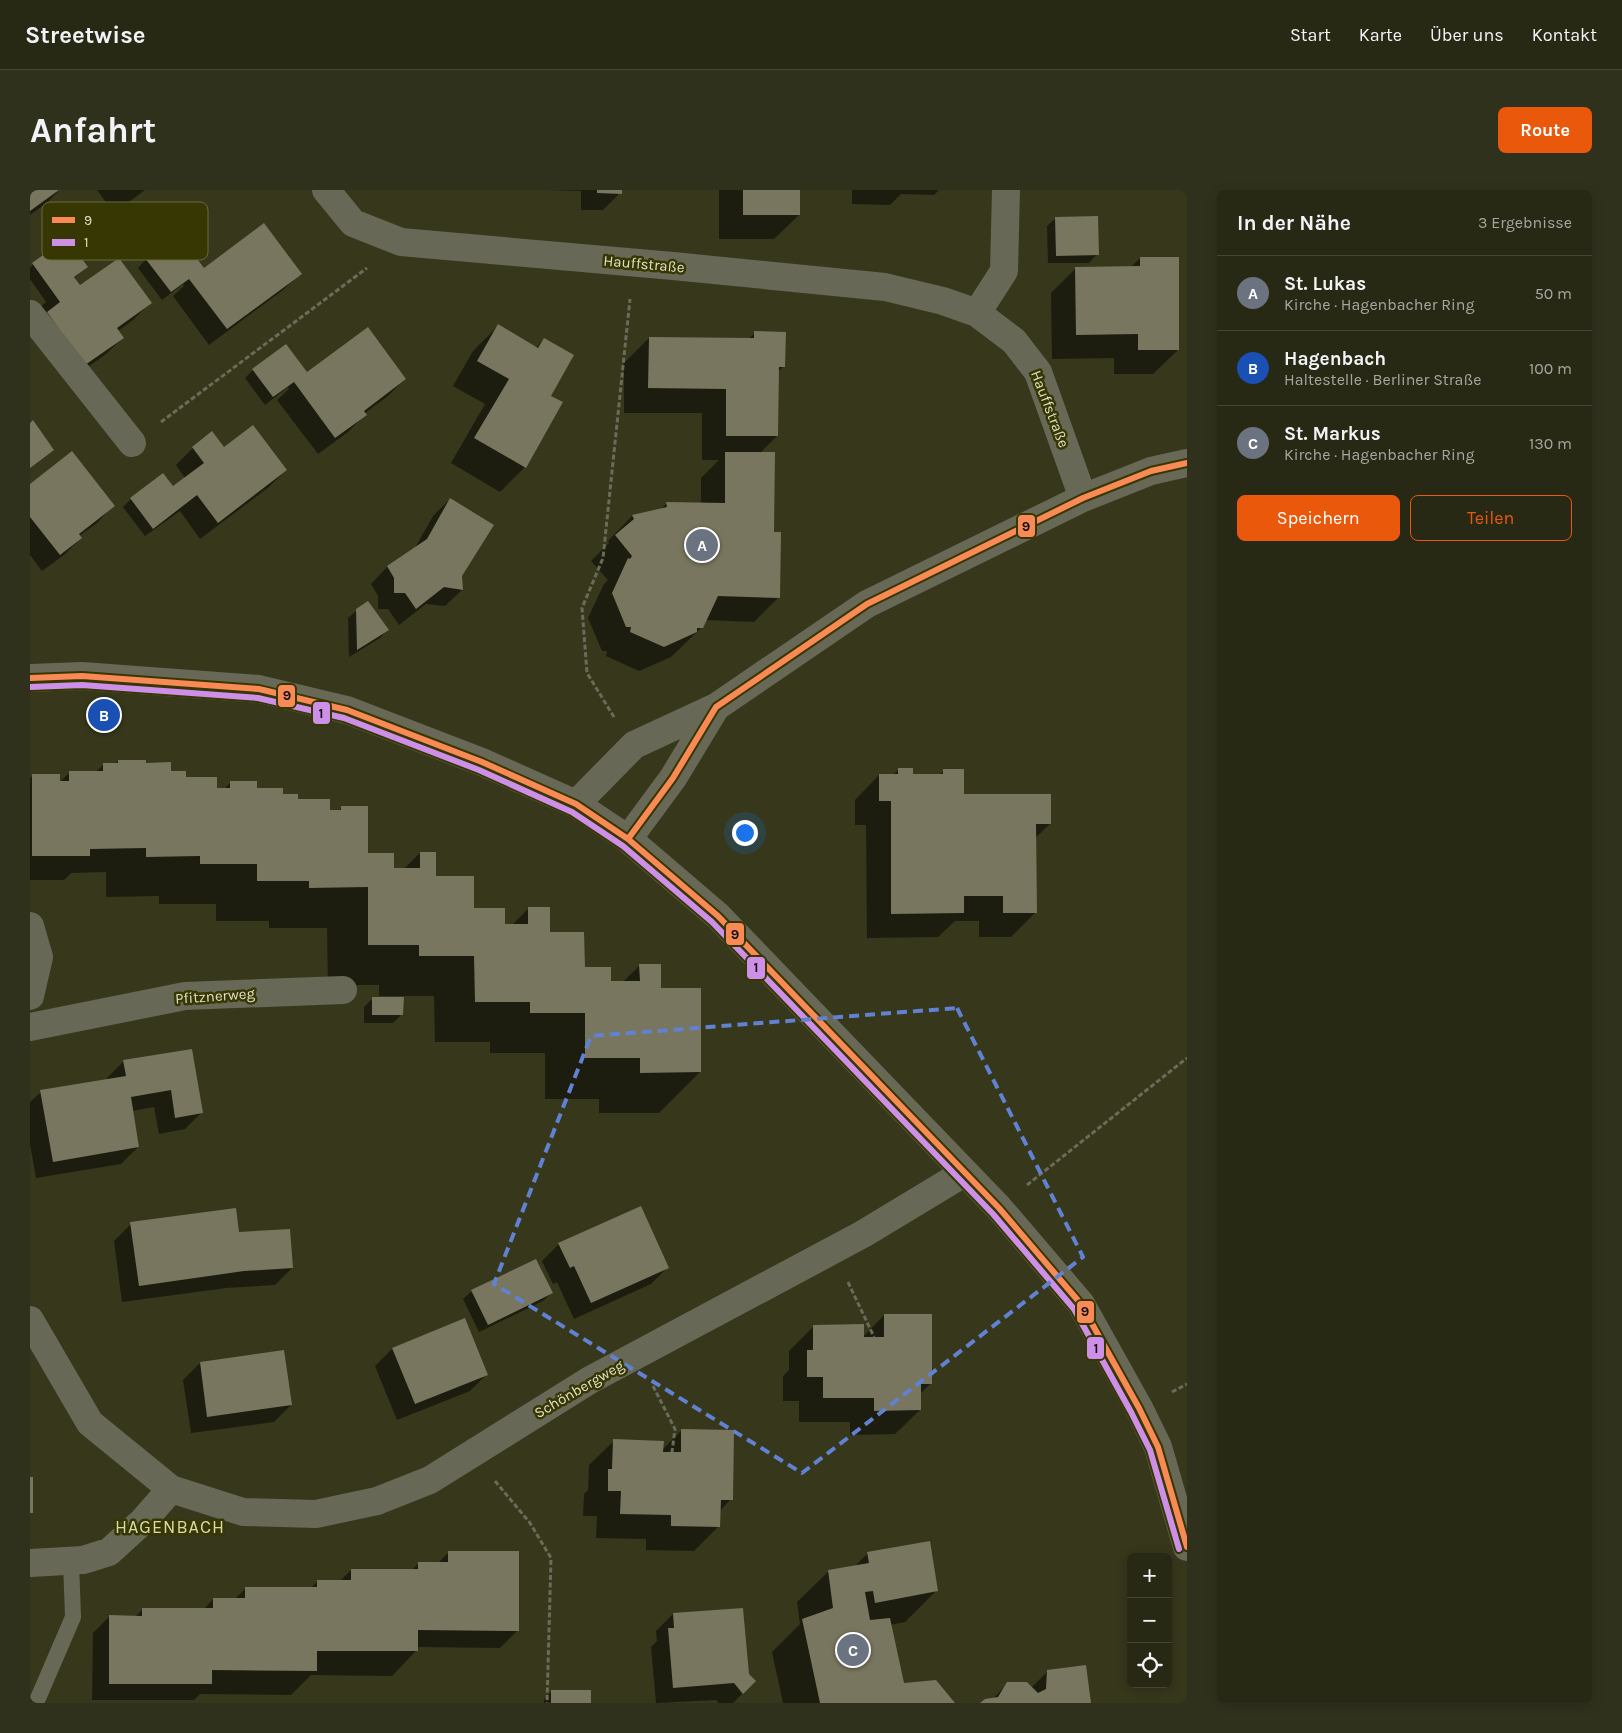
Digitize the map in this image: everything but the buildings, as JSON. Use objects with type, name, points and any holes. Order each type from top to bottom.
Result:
[{"type":"street","name":"Hauffstraße","points":[[326,190],[353,223],[401,242],[885,287],[943,301],[977,313],[1014,341],[1038,372],[1083,498]]},
{"type":"street","points":[[977,313],[1004,271],[1006,190]]},
{"type":"street","points":[[30,314],[132,443]]},
{"type":"street","points":[[576,804],[634,745],[716,707],[867,604],[1083,498],[1151,471],[1187,463]]},
{"type":"street","points":[[30,678],[82,676],[259,689],[347,710],[482,762],[576,804],[628,839],[718,916],[999,1208],[1081,1304],[1139,1408],[1158,1447],[1187,1546]]},
{"type":"street","points":[[628,839],[673,778],[716,707]]},
{"type":"street","points":[[30,926],[39,957],[30,996]]},
{"type":"street","name":"Pfitznerweg","points":[[30,1027],[185,996],[343,990]]},
{"type":"street","name":"Schönbergweg","points":[[30,1320],[90,1423],[171,1489],[243,1512],[316,1514],[377,1500],[430,1480],[590,1380],[863,1234],[964,1173]]},
{"type":"street","points":[[30,1563],[83,1560],[109,1552],[143,1521],[171,1489]]},
{"type":"lane","points":[[36,1703],[73,1617],[71,1561]]},
{"type":"path","points":[[132,443],[401,242]]},
{"type":"path","points":[[618,724],[588,673],[582,608],[602,558],[634,263]]},
{"type":"path","points":[[999,1208],[1187,1058]]},
{"type":"path","points":[[833,1250],[874,1337]]},
{"type":"path","points":[[637,1355],[675,1429],[672,1452]]},
{"type":"path","points":[[472,1454],[530,1523],[551,1558],[547,1703]]},
{"type":"highlighted area","points":[[957,1008],[1083,1257],[802,1473],[494,1284],[591,1036]]},
{"type":"transit line","name":"9","points":[[628,839],[673,778],[716,707],[867,604],[1083,498],[1151,471],[1187,463]]},
{"type":"transit line","name":"9","points":[[30,678],[82,676],[259,689],[347,710],[482,762],[576,804],[628,839],[718,916],[999,1208],[1081,1304],[1139,1408],[1158,1447],[1187,1547]]},
{"type":"transit line","name":"1","points":[[30,687],[82,685],[258,698],[344,718],[479,770],[572,812],[623,846],[712,922],[993,1214],[1074,1309],[1150,1450],[1179,1549]]},
{"type":"place","name":"St. Lukas","points":[[702,545]]},
{"type":"place","name":"Hagenbach","points":[[104,715]]},
{"type":"place","name":"St. Markus","points":[[853,1650]]},
{"type":"district","name":"HAGENBACH","points":[[170,1527]]}]
